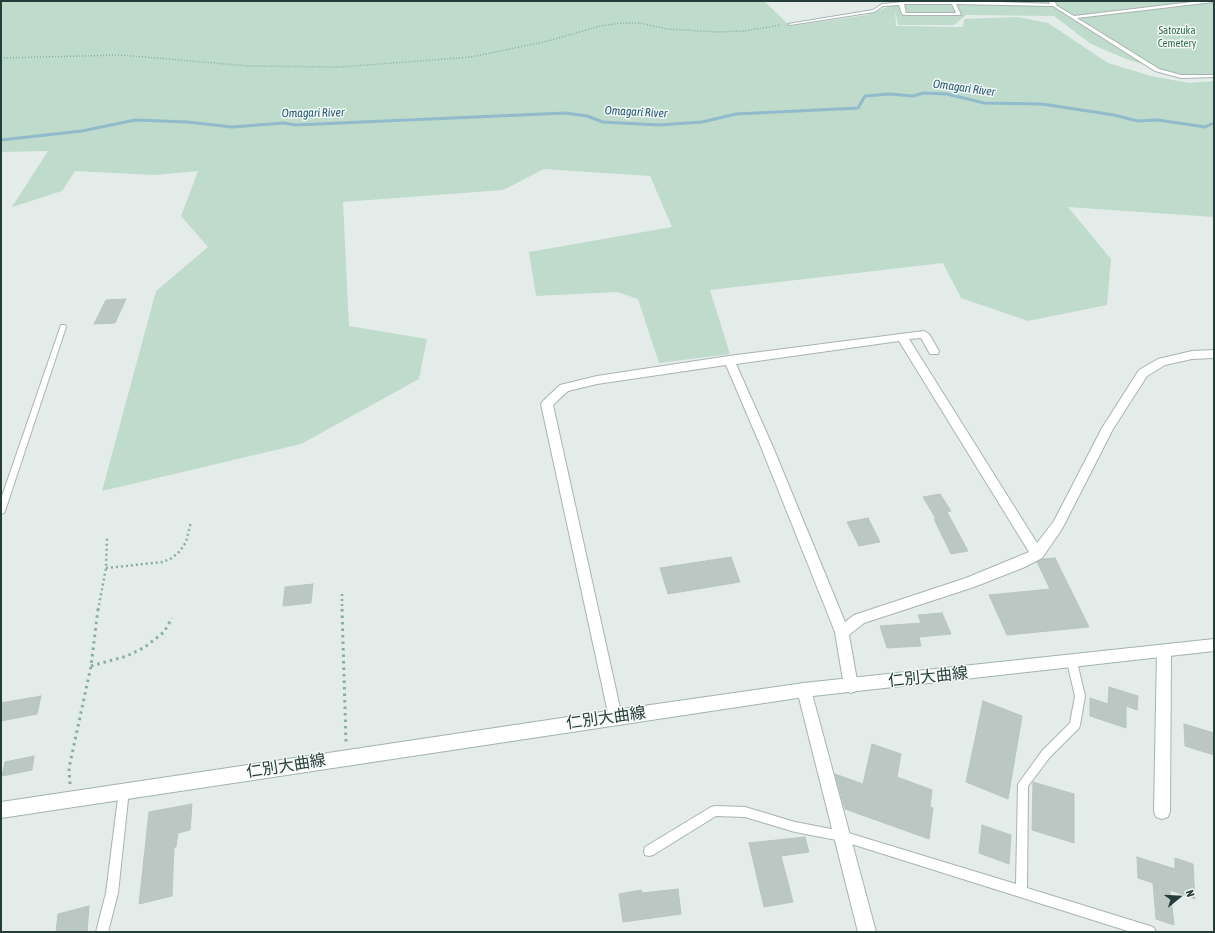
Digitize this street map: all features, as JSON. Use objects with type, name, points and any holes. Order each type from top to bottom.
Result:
[{"type":"street","points":[[615,717],[547,404],[564,388],[597,380],[729,360],[924,334],[934,351]]},
{"type":"street","points":[[902,337],[1037,554]]},
{"type":"street","points":[[842,632],[859,619],[970,583],[1020,563],[1037,554],[1058,525],[1108,428],[1143,373],[1162,362],[1192,355],[1214,354]]},
{"type":"street","points":[[729,360],[767,447],[842,632],[851,686]]},
{"type":"street","name":"仁別大曲線","points":[[1,810],[124,790],[804,690],[1072,662],[1214,645]]},
{"type":"street","points":[[1162,811],[1164,651]]},
{"type":"street","points":[[804,690],[867,932]]},
{"type":"lane","points":[[1073,17],[1213,1]]},
{"type":"lane","points":[[901,3],[904,14],[959,14],[952,2]]},
{"type":"lane","points":[[790,24],[874,11],[882,5],[901,3],[1052,3],[1157,70],[1181,78],[1214,76]]},
{"type":"lane","points":[[1,511],[63,327]]},
{"type":"lane","points":[[1021,892],[1023,784],[1046,754],[1075,725],[1080,696],[1072,662]]},
{"type":"lane","points":[[102,932],[112,893],[124,790]]},
{"type":"lane","points":[[649,851],[715,811],[745,812],[796,827],[842,836],[1150,932]]},
{"type":"path","points":[[1,58],[120,55],[250,66],[340,67],[465,58],[548,41],[600,26],[622,23],[640,23],[667,29],[717,32],[744,31],[790,24]]},
{"type":"path","points":[[106,568],[163,562],[172,558],[180,551],[186,542],[191,522]]},
{"type":"path","points":[[71,798],[69,768],[91,666],[98,611],[106,568],[107,538]]},
{"type":"path","points":[[342,594],[347,757]]},
{"type":"path","points":[[91,666],[127,656],[145,647],[156,640],[164,632],[172,618]]},
{"type":"green space","name":"Satozuka Cemetery","points":[[1,1],[764,1],[790,26],[867,15],[895,4],[894,1],[1214,1],[1214,75],[1188,78],[1126,59],[1091,44],[1054,16],[966,15],[954,25],[898,25],[895,10],[896,26],[963,27],[964,19],[1018,17],[1048,23],[1108,63],[1151,76],[1189,83],[1214,81],[1214,217],[1068,207],[1111,259],[1107,305],[1028,321],[961,298],[943,263],[710,290],[730,354],[659,363],[638,299],[617,292],[536,296],[529,252],[672,227],[650,176],[544,169],[503,190],[343,202],[349,326],[427,339],[419,379],[301,444],[102,491],[156,291],[208,247],[181,216],[198,171],[155,175],[75,171],[62,191],[12,207],[48,151],[1,152]]},
{"type":"building","points":[[126,299],[115,323],[94,324],[106,300]]},
{"type":"building","points":[[940,494],[951,511],[947,512],[968,551],[951,554],[934,519],[936,519],[923,497]]},
{"type":"building","points":[[868,518],[880,542],[859,546],[847,522]]},
{"type":"building","points":[[731,557],[740,582],[668,594],[660,568]]},
{"type":"building","points":[[1055,558],[1089,627],[1007,635],[989,595],[1050,589],[1037,562],[1043,559]]},
{"type":"building","points":[[313,584],[311,603],[283,606],[285,587]]},
{"type":"building","points":[[942,613],[951,634],[919,637],[921,646],[887,648],[880,626],[921,623],[918,615]]},
{"type":"building","points":[[1109,687],[1138,696],[1137,710],[1126,706],[1126,728],[1090,716],[1090,698],[1108,704]]},
{"type":"building","points":[[41,696],[37,714],[1,721],[1,703]]},
{"type":"building","points":[[983,701],[1022,716],[1008,799],[966,782]]},
{"type":"building","points":[[1184,724],[1214,733],[1214,755],[1185,746]]},
{"type":"building","points":[[872,744],[901,754],[897,777],[932,790],[930,807],[933,808],[929,839],[845,809],[835,774],[863,784]]},
{"type":"building","points":[[34,756],[32,770],[2,776],[5,762]]},
{"type":"building","points":[[1033,782],[1074,794],[1074,843],[1032,830]]},
{"type":"building","points":[[192,804],[190,830],[178,833],[176,847],[174,847],[172,896],[139,904],[149,812]]},
{"type":"building","points":[[982,825],[1011,835],[1009,864],[979,853]]},
{"type":"building","points":[[805,837],[809,852],[781,856],[793,902],[764,907],[749,843]]},
{"type":"building","points":[[1137,857],[1175,869],[1175,858],[1193,864],[1195,899],[1170,890],[1174,925],[1156,919],[1153,883],[1138,878]]},
{"type":"building","points":[[678,889],[681,914],[623,922],[619,894],[641,890],[642,893]]},
{"type":"building","points":[[89,906],[87,932],[56,932],[58,914]]},
{"type":"waterway","name":"Omagari River","points":[[1,140],[82,131],[135,120],[188,122],[232,127],[284,123],[295,125],[565,113],[587,116],[603,122],[659,125],[702,122],[736,114],[858,108],[865,96],[890,94],[913,96],[923,93],[947,94],[984,103],[1042,104],[1114,115],[1138,121],[1158,120],[1205,127],[1214,123]]}]
